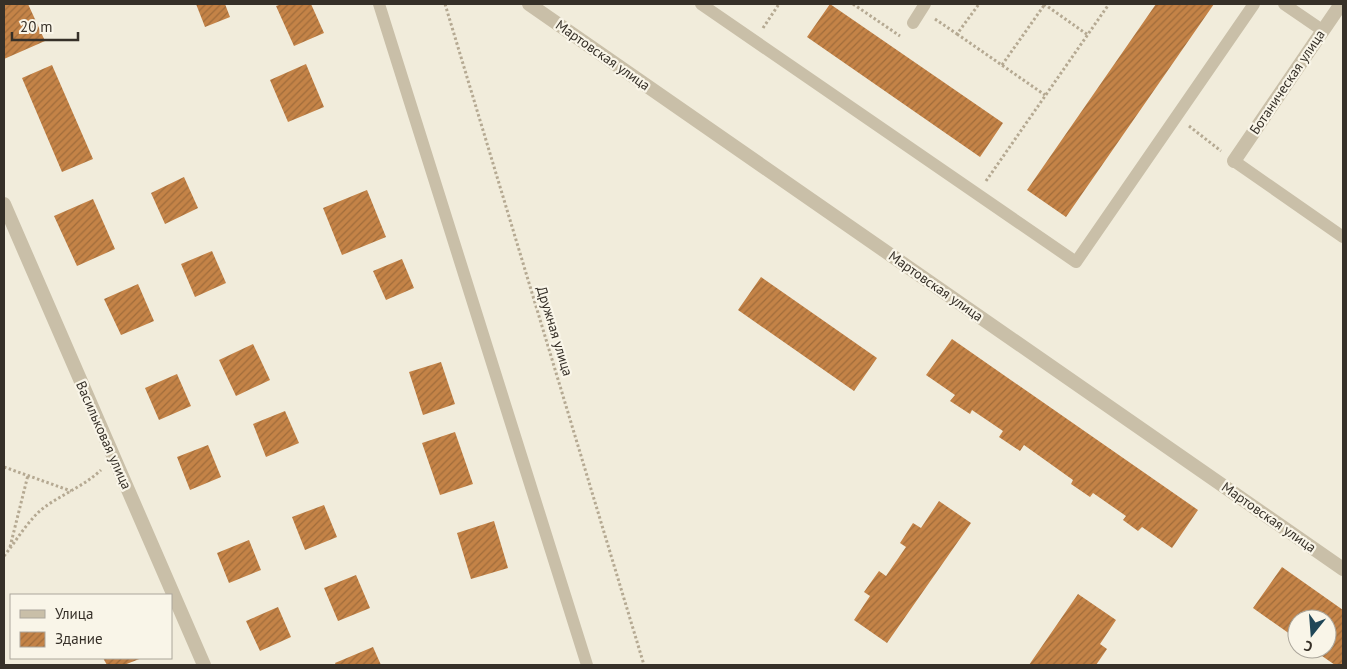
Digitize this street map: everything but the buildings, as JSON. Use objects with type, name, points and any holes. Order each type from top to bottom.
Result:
[{"type":"street","name":"Мартовская улица","points":[[529,4],[1343,568]]},
{"type":"street","name":"Ботаническая улица","points":[[1234,161],[1341,4]]},
{"type":"street","name":"Васильковая улица","points":[[4,204],[204,665]]},
{"type":"lane","points":[[379,4],[587,665]]},
{"type":"lane","points":[[701,4],[1076,262],[1254,4]]},
{"type":"lane","points":[[1284,4],[1322,30]]},
{"type":"lane","points":[[913,23],[923,6]]},
{"type":"lane","points":[[1234,161],[1343,237]]},
{"type":"path","name":"Дружная улица","points":[[445,4],[644,665]]},
{"type":"path","points":[[754,40],[780,4]]},
{"type":"path","points":[[853,4],[902,38],[913,23]]},
{"type":"path","points":[[958,34],[979,4]]},
{"type":"path","points":[[1002,65],[1044,4],[1088,34]]},
{"type":"path","points":[[977,194],[1109,4]]},
{"type":"path","points":[[923,6],[958,34],[1046,95]]},
{"type":"path","points":[[1176,116],[1234,161]]},
{"type":"path","points":[[4,556],[26,526],[48,504],[90,480],[114,458]]},
{"type":"path","points":[[4,467],[72,491]]},
{"type":"path","points":[[9,550],[28,475]]}]
